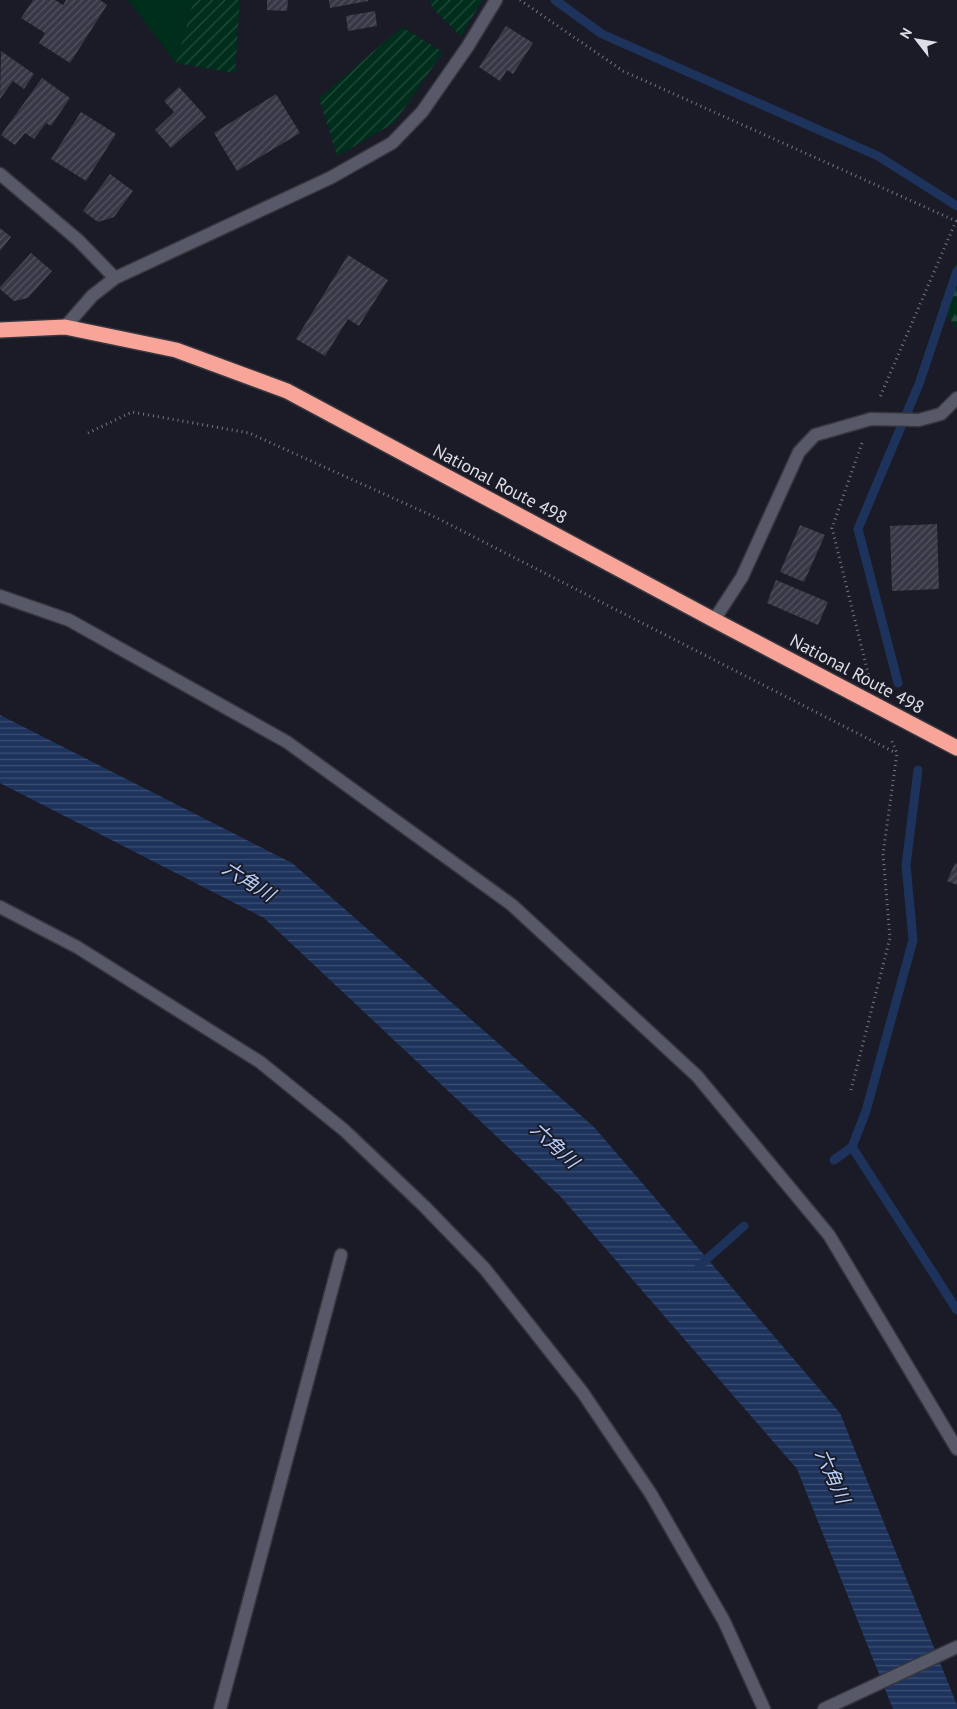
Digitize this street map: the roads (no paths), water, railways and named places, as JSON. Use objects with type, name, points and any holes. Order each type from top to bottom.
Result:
[{"type":"highway","name":"National Route 498","points":[[0,330],[65,327],[176,350],[287,391],[957,748]]},
{"type":"street","points":[[65,327],[92,296],[115,278],[330,178],[392,144],[422,112],[468,46],[496,0]]},
{"type":"street","points":[[0,174],[78,240],[115,278]]},
{"type":"street","points":[[714,620],[742,577],[799,452],[815,435],[871,419],[919,420],[941,414],[957,398]]},
{"type":"street","points":[[0,596],[69,620],[287,742],[512,905],[697,1076],[829,1235],[957,1449]]},
{"type":"street","points":[[0,907],[77,947],[260,1062],[344,1130],[424,1206],[484,1269],[583,1393],[651,1494],[724,1621],[764,1709]]},
{"type":"street","points":[[220,1709],[341,1255]]},
{"type":"street","points":[[824,1709],[957,1648]]},
{"type":"water","name":"六角川","points":[[0,715],[292,863],[594,1127],[840,1413],[957,1709],[893,1709],[797,1469],[560,1196],[264,918],[0,783]]},
{"type":"waterway","points":[[555,0],[602,34],[878,156],[957,206]]},
{"type":"waterway","points":[[898,683],[858,529],[919,384],[957,271]]},
{"type":"waterway","points":[[834,1160],[852,1147],[866,1111],[913,940],[906,865],[918,770]]},
{"type":"waterway","points":[[852,1147],[957,1310]]},
{"type":"waterway","points":[[699,1266],[744,1226]]}]
